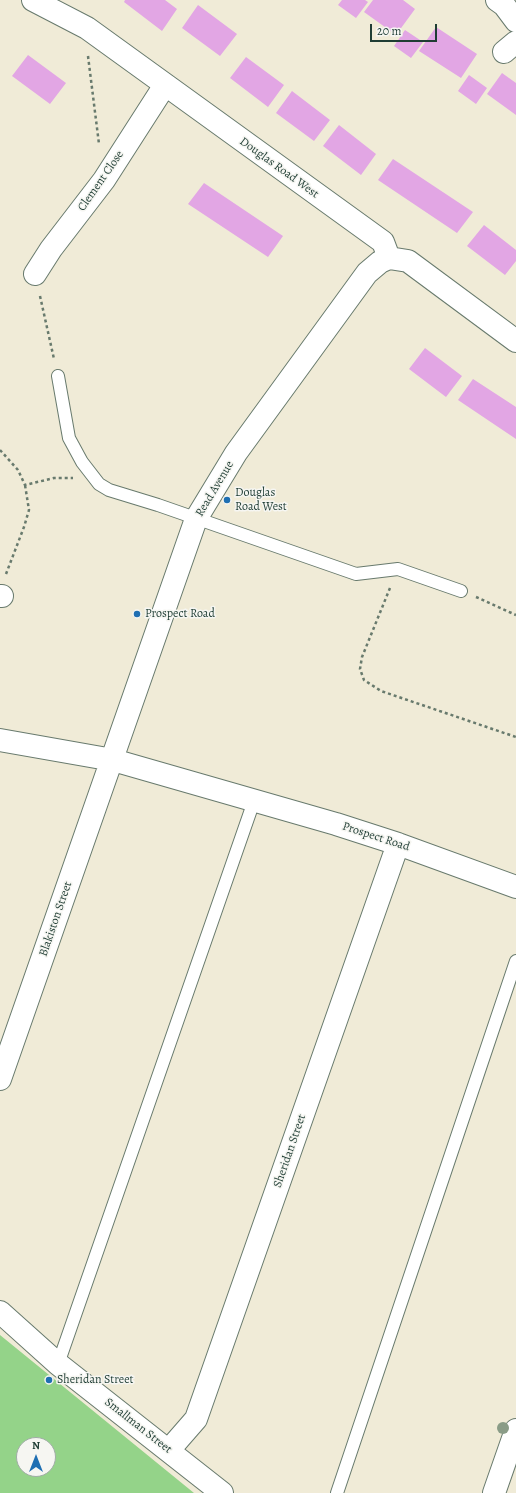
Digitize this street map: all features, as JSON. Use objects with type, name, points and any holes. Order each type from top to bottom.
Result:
[{"type":"street","name":"Douglas Road West","points":[[33,0],[87,28],[165,86],[383,242],[389,258]]},
{"type":"street","points":[[497,0],[504,5],[516,21]]},
{"type":"street","name":"Clement Close","points":[[35,274],[51,249],[104,180],[165,86]]},
{"type":"street","points":[[389,258],[408,261],[516,341]]},
{"type":"street","name":"Read Avenue","points":[[113,760],[196,519],[236,453],[367,273],[380,262],[389,258]]},
{"type":"street","name":"Prospect Road","points":[[0,740],[113,760],[398,844],[516,887]]},
{"type":"street","name":"Blakiston Street","points":[[0,1079],[113,760]]},
{"type":"street","name":"Sheridan Street","points":[[169,1450],[196,1418],[398,844]]},
{"type":"street","name":"Smallman Street","points":[[0,1312],[58,1364],[222,1493]]},
{"type":"street","points":[[494,1493],[516,1430]]},
{"type":"lane","points":[[58,376],[69,438],[82,462],[99,484],[109,490],[356,574],[398,569],[461,591]]},
{"type":"lane","points":[[58,1364],[254,801]]},
{"type":"lane","points":[[337,1493],[516,961]]},
{"type":"path","points":[[87,28],[88,60],[104,180]]},
{"type":"path","points":[[35,274],[58,376]]},
{"type":"path","points":[[0,450],[18,470],[25,485],[28,510],[24,527],[8,568],[1,596]]},
{"type":"path","points":[[25,485],[68,477]]},
{"type":"path","points":[[398,569],[362,658],[360,669],[364,680],[381,691],[516,738]]},
{"type":"path","points":[[461,591],[516,615]]},
{"type":"green space","points":[[0,1335],[194,1493],[0,1493]]},
{"type":"building","points":[[125,0],[165,0],[177,9],[162,31],[124,2]]},
{"type":"building","points":[[342,0],[365,0],[368,2],[356,18],[338,5]]},
{"type":"building","points":[[373,0],[403,0],[415,9],[396,35],[364,12]]},
{"type":"building","points":[[198,5],[237,34],[220,56],[182,28]]},
{"type":"building","points":[[436,27],[477,54],[461,78],[419,51]]},
{"type":"building","points":[[405,30],[423,42],[411,58],[394,46]]},
{"type":"building","points":[[28,55],[66,83],[50,104],[12,76]]},
{"type":"building","points":[[246,57],[284,85],[268,107],[230,78]]},
{"type":"building","points":[[502,73],[516,83],[516,115],[487,94]]},
{"type":"building","points":[[469,75],[487,88],[476,104],[458,91]]},
{"type":"building","points":[[292,91],[330,120],[314,141],[276,113]]},
{"type":"building","points":[[339,125],[376,154],[361,175],[323,146]]},
{"type":"building","points":[[393,159],[473,212],[457,233],[378,180]]},
{"type":"building","points":[[204,183],[283,236],[268,257],[188,204]]},
{"type":"building","points":[[484,225],[516,250],[516,261],[505,275],[467,246]]},
{"type":"building","points":[[425,348],[462,376],[446,397],[409,369]]},
{"type":"building","points":[[473,379],[516,407],[516,439],[458,400]]},
{"type":"place","name":"Douglas Road West","points":[[227,500]]},
{"type":"place","name":"Prospect Road","points":[[137,614]]},
{"type":"place","name":"Sheridan Street","points":[[49,1380]]}]
